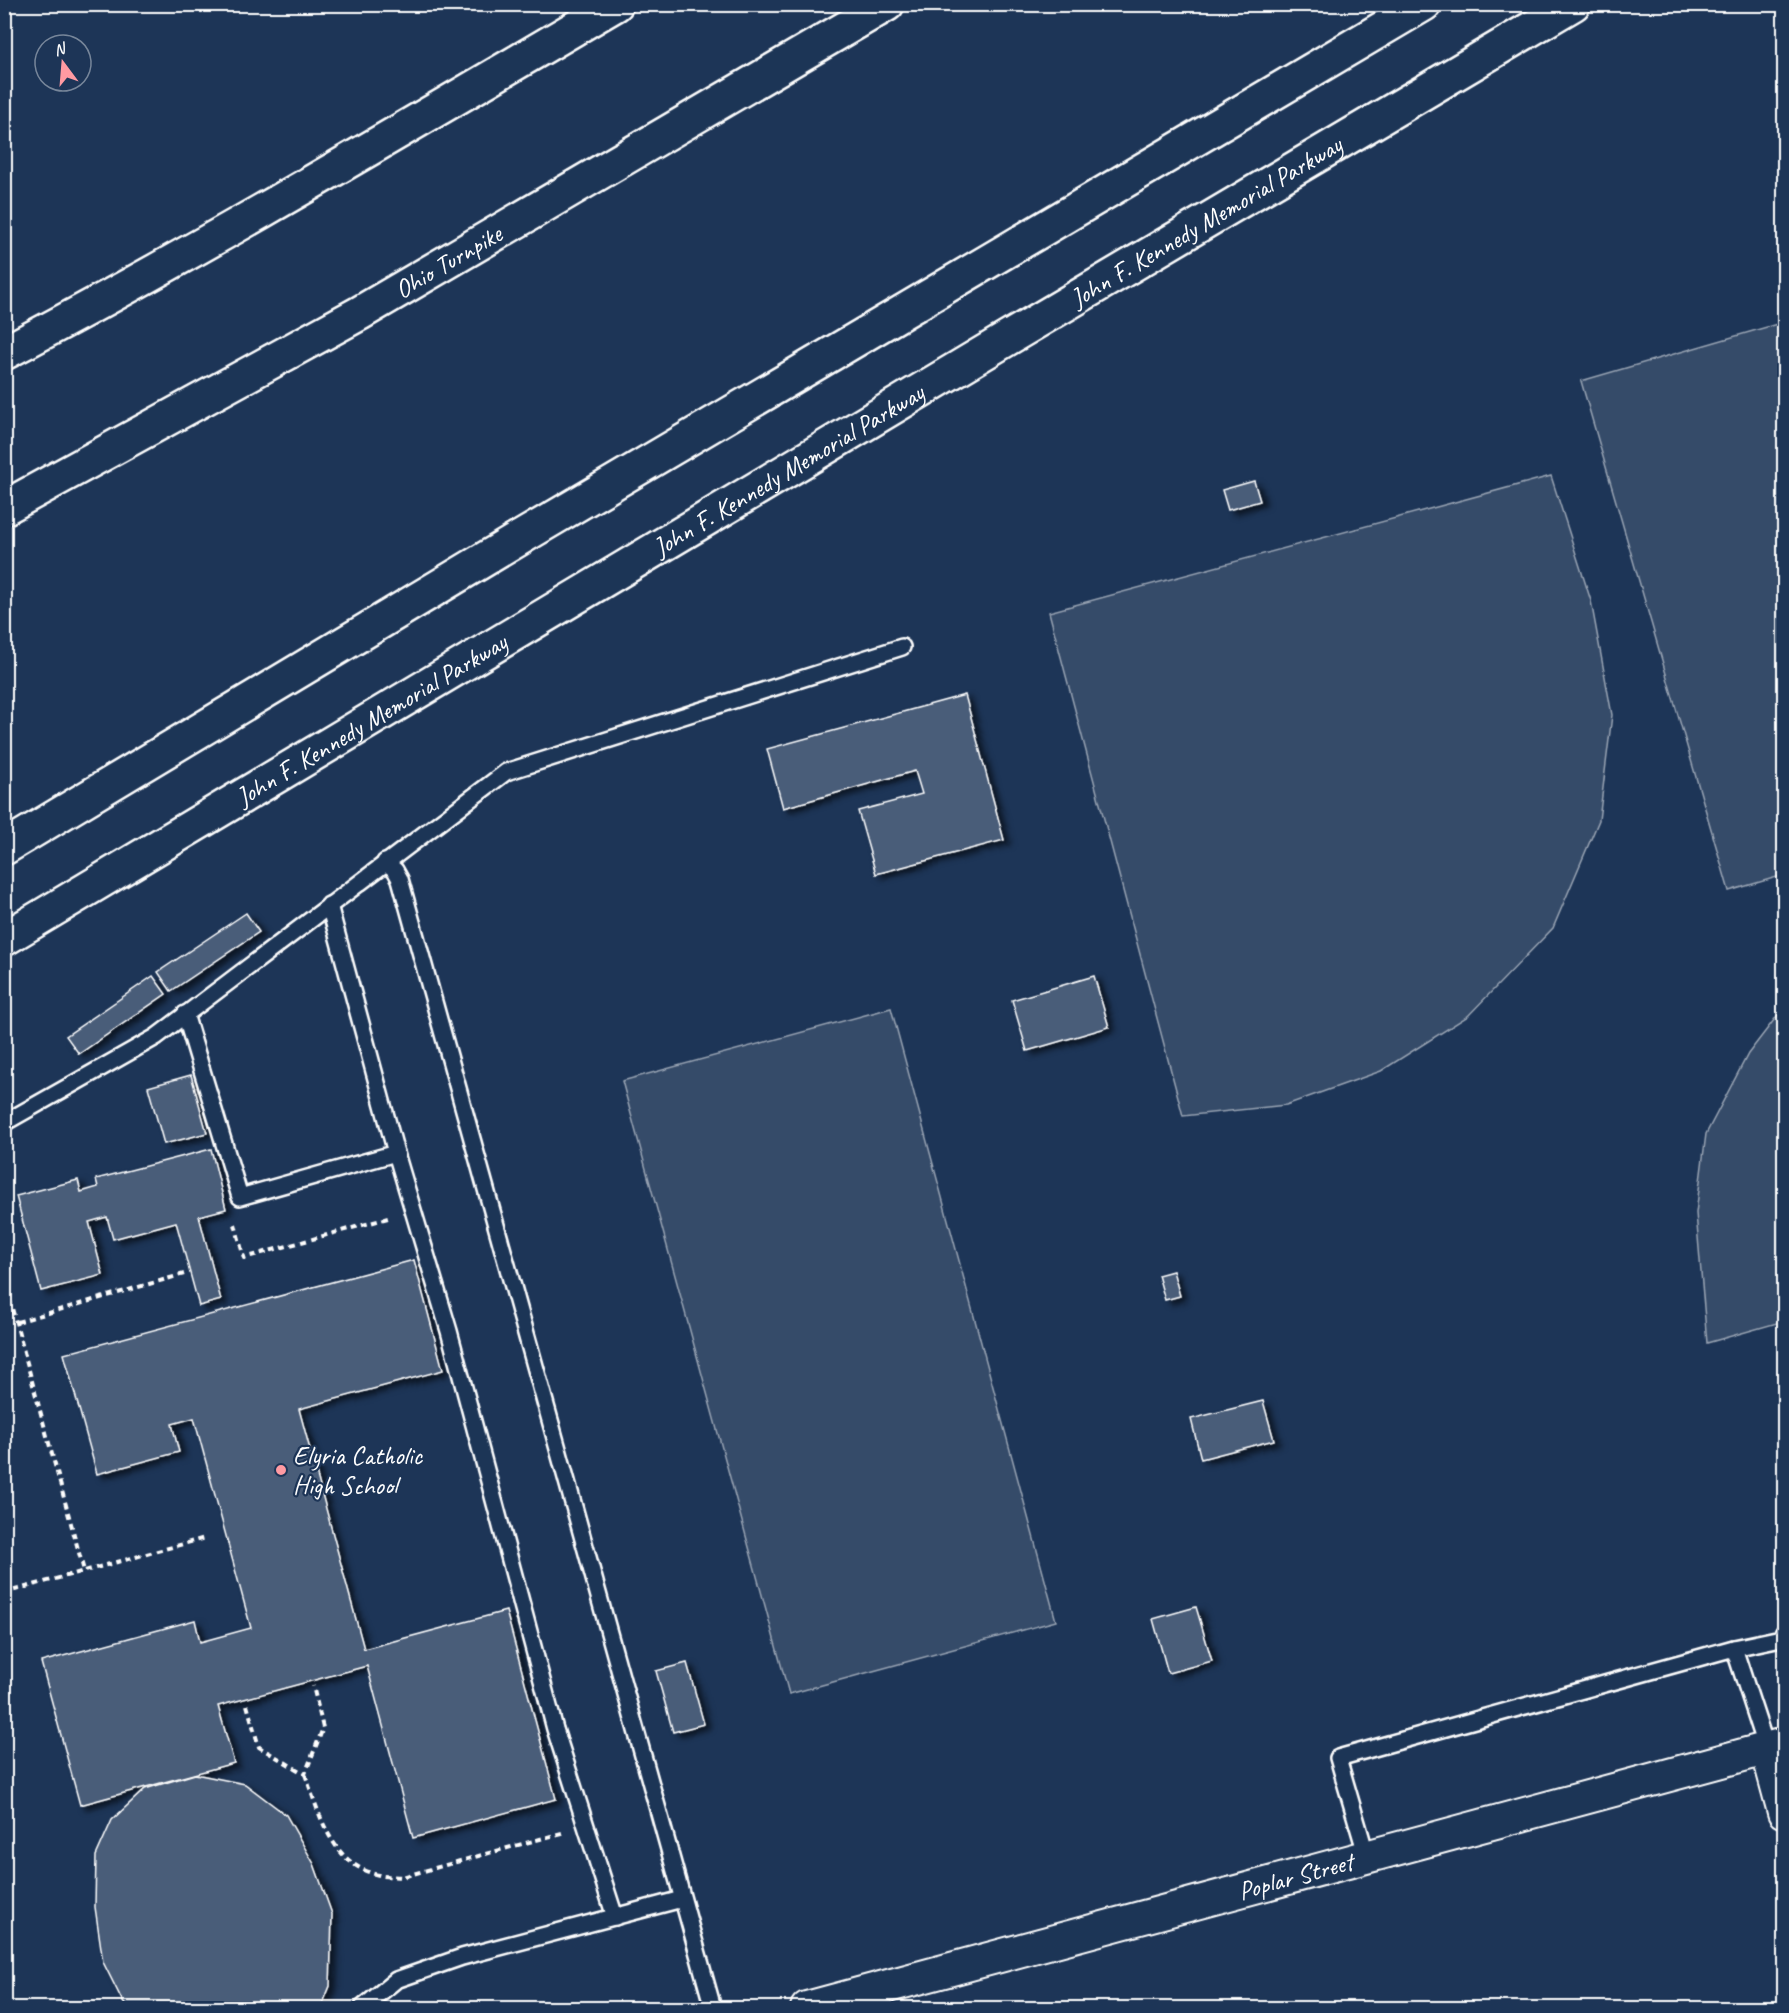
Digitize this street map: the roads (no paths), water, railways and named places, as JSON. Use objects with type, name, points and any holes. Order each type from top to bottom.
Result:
[{"type":"highway","points":[[4,353],[290,195],[616,4]]},
{"type":"highway","name":"Ohio Turnpike","points":[[4,508],[360,313],[887,4]]},
{"type":"highway","points":[[4,848],[520,538],[1424,4]]},
{"type":"highway","name":"John F. Kennedy Memorial Parkway","points":[[4,939],[984,352],[1573,4]]},
{"type":"street","points":[[1776,1747],[1785,1812]]},
{"type":"street","name":"Poplar Street","points":[[807,2008],[1776,1747]]},
{"type":"lane","points":[[4,1122],[156,1037],[506,772],[902,647]]},
{"type":"lane","points":[[385,862],[395,870],[400,879],[713,2008]]},
{"type":"lane","points":[[329,905],[396,1153],[449,1331],[555,1729],[615,1917]]},
{"type":"lane","points":[[185,1014],[240,1197],[396,1153]]},
{"type":"lane","points":[[1367,1857],[1338,1758],[1734,1648],[1780,1638],[1785,1632]]},
{"type":"lane","points":[[1734,1648],[1776,1747]]},
{"type":"lane","points":[[362,2008],[396,1980],[462,1957],[682,1899]]},
{"type":"place","name":"Elyria Catholic High School","points":[[281,1470]]}]
